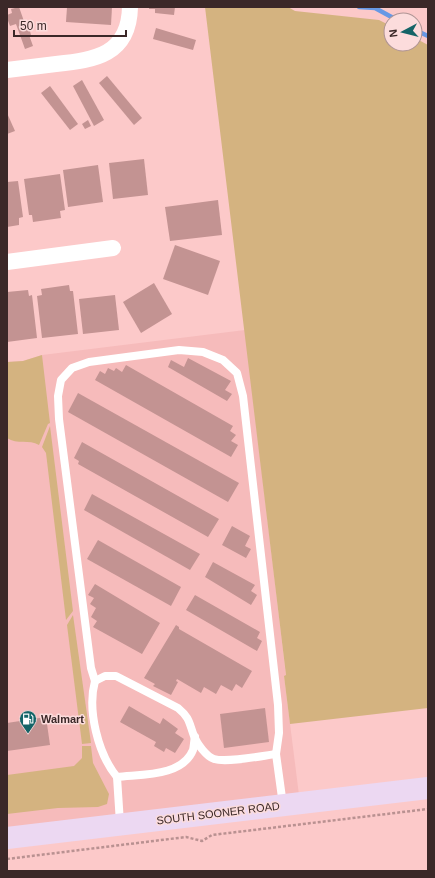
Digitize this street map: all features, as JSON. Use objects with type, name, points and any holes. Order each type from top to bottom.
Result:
[{"type":"main road","name":"SOUTH SOONER ROAD","points":[[7,838],[428,788]]},
{"type":"street","points":[[7,70],[85,61],[99,57],[118,43],[126,32],[130,20],[130,7]]},
{"type":"street","points":[[7,262],[113,248]]},
{"type":"lane","points":[[121,825],[117,777],[102,753],[93,708],[92,693],[96,681],[91,668],[58,419],[58,396],[61,380],[72,368],[89,362],[179,350],[203,352],[223,360],[237,373],[243,396],[277,692],[279,733],[276,754],[283,806]]},
{"type":"lane","points":[[96,681],[105,676],[116,676],[178,708],[186,714],[192,724],[194,737],[193,750],[185,760],[175,768],[163,772],[117,777]]},
{"type":"lane","points":[[194,737],[206,753],[213,759],[222,760],[276,754]]},
{"type":"path","points":[[7,859],[186,837],[202,841],[212,835],[428,809]]},
{"type":"shaded area","points":[[205,7],[288,7],[295,11],[379,20],[383,22],[383,52],[423,52],[423,42],[428,45],[428,708],[290,724],[284,676],[286,675]]},
{"type":"shaded area","points":[[245,330],[286,676],[284,676],[300,803],[7,838],[7,362],[23,361],[42,355]]},
{"type":"shaded area","points":[[42,355],[50,423],[48,424],[39,445],[31,442],[11,440],[7,438],[7,362],[23,361]]},
{"type":"shaded area","points":[[50,426],[73,611],[66,620],[46,453],[42,447]]},
{"type":"shaded area","points":[[73,615],[91,743],[82,744],[67,625]]},
{"type":"shaded area","points":[[82,746],[91,746],[93,763],[109,794],[107,804],[98,807],[58,808],[7,814],[7,775],[74,766],[82,758]]},
{"type":"building","points":[[19,7],[26,27],[29,27],[31,35],[29,35],[33,46],[25,49],[16,24],[10,26],[7,18],[7,15],[12,13],[11,9]]},
{"type":"building","points":[[67,7],[112,7],[111,25],[66,22]]},
{"type":"building","points":[[149,7],[175,7],[174,15],[155,13],[155,9],[149,9]]},
{"type":"building","points":[[156,28],[196,40],[193,50],[153,39]]},
{"type":"building","points":[[107,76],[142,118],[134,125],[99,83]]},
{"type":"building","points":[[82,80],[104,120],[94,126],[73,86]]},
{"type":"building","points":[[50,86],[78,124],[70,130],[41,93]]},
{"type":"building","points":[[7,113],[15,131],[7,134]]},
{"type":"building","points":[[88,120],[91,126],[85,129],[82,124]]},
{"type":"building","points":[[144,159],[148,195],[113,199],[109,163]]},
{"type":"building","points":[[98,165],[103,202],[68,207],[63,170]]},
{"type":"building","points":[[60,174],[65,210],[60,211],[61,218],[33,222],[32,215],[29,215],[24,179]]},
{"type":"building","points":[[18,181],[23,217],[19,218],[19,225],[7,227],[7,182]]},
{"type":"building","points":[[218,200],[222,235],[170,241],[165,207]]},
{"type":"building","points":[[175,245],[220,261],[208,295],[163,279]]},
{"type":"building","points":[[154,283],[172,314],[141,333],[123,302]]},
{"type":"building","points":[[69,285],[70,291],[73,291],[78,334],[42,338],[37,296],[42,295],[41,289]]},
{"type":"building","points":[[28,290],[29,296],[32,295],[37,338],[7,342],[7,292]]},
{"type":"building","points":[[115,295],[119,330],[83,334],[79,299]]},
{"type":"building","points":[[188,358],[231,381],[225,390],[232,394],[227,401],[168,367],[171,360],[184,367]]},
{"type":"building","points":[[126,365],[233,426],[230,431],[236,435],[231,441],[238,445],[231,457],[95,380],[100,371],[105,374],[108,368],[114,371],[116,368],[122,372]]},
{"type":"building","points":[[78,393],[239,483],[228,502],[68,412]]},
{"type":"building","points":[[82,442],[219,519],[208,537],[78,464],[79,461],[74,458]]},
{"type":"building","points":[[92,494],[200,554],[190,570],[84,510]]},
{"type":"building","points":[[232,526],[250,536],[245,546],[251,549],[246,558],[222,545]]},
{"type":"building","points":[[98,540],[181,587],[171,606],[87,559]]},
{"type":"building","points":[[213,562],[255,585],[251,591],[257,595],[251,605],[205,577]]},
{"type":"building","points":[[95,584],[160,623],[142,654],[93,627],[97,621],[91,617],[96,608],[90,604],[94,598],[88,595]]},
{"type":"building","points":[[195,595],[260,632],[257,638],[262,641],[257,651],[186,610]]},
{"type":"building","points":[[176,625],[179,629],[252,671],[242,688],[236,684],[232,691],[221,685],[216,694],[204,687],[201,693],[177,679],[176,681],[178,682],[171,695],[153,686],[155,684],[144,678]]},
{"type":"building","points":[[129,706],[160,724],[163,718],[178,729],[175,733],[184,739],[175,753],[166,748],[164,752],[154,746],[156,742],[120,722]]},
{"type":"building","points":[[265,708],[269,742],[224,748],[220,714]]},
{"type":"building","name":"Walmart","points":[[46,717],[50,745],[7,751],[7,723]]},
{"type":"waterway","points":[[359,7],[375,8],[383,12]]},
{"type":"waterway","points":[[423,34],[428,36]]},
{"type":"place","name":"Walmart","points":[[28,734]]}]
